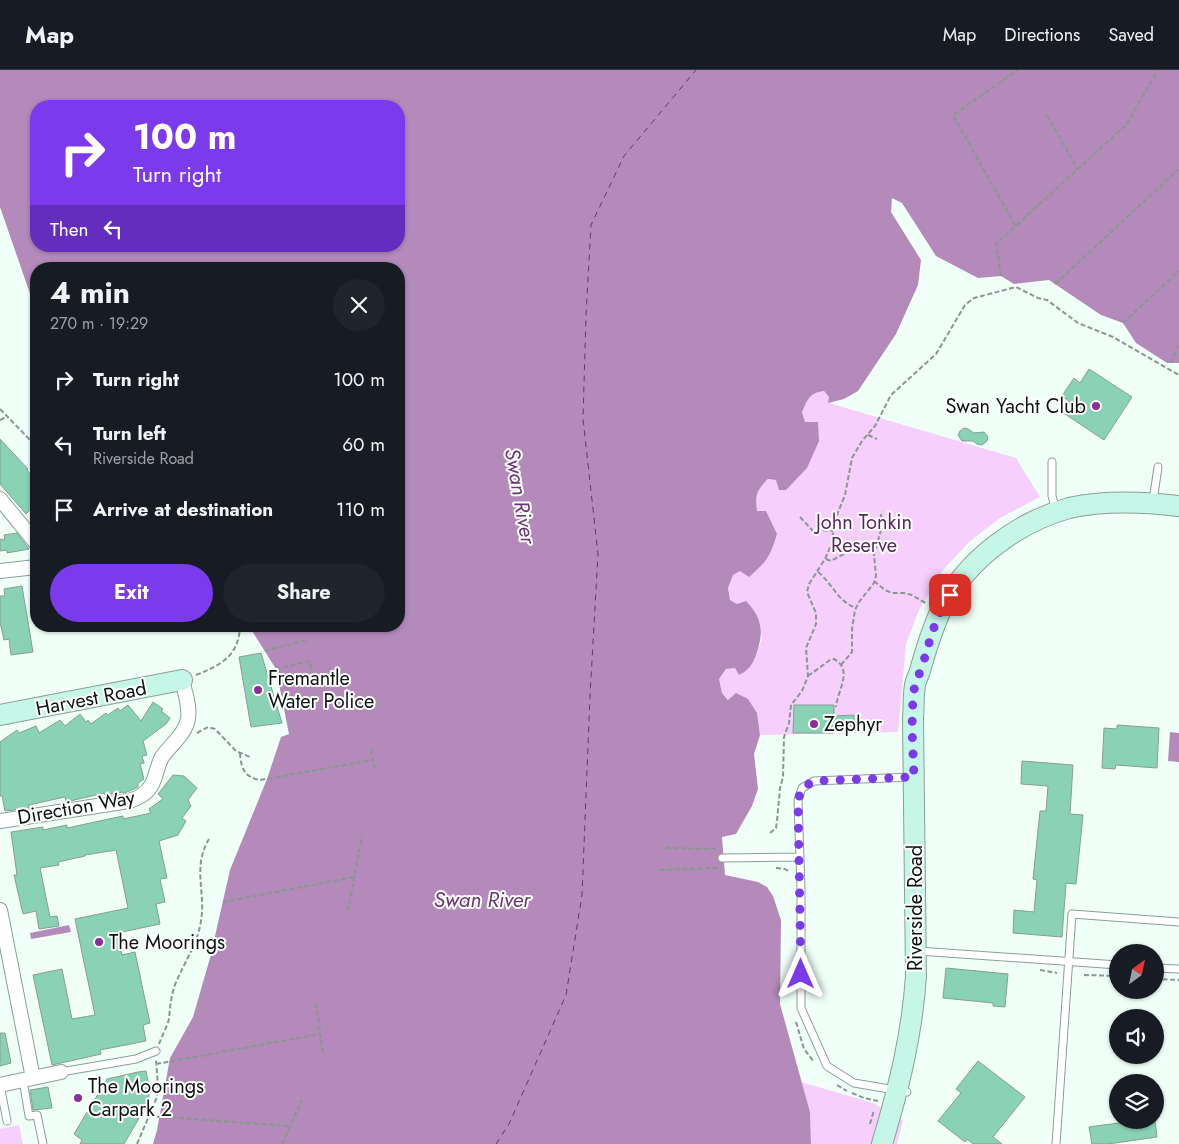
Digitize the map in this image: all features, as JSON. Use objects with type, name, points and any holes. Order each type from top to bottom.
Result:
[{"type":"street","points":[[0,499],[30,536]]},
{"type":"street","name":"Riverside Road","points":[[882,1144],[916,1057],[922,1022],[918,777],[924,687],[921,670],[932,632],[944,605],[969,570],[1006,538],[1024,526],[1057,512],[1071,508],[1109,503],[1153,503],[1179,506]]},
{"type":"street","points":[[0,571],[30,568]]},
{"type":"street","points":[[182,680],[188,707],[186,725]]},
{"type":"street","name":"Harvest Road","points":[[0,715],[56,706],[182,680]]},
{"type":"street","name":"Direction Way","points":[[0,821],[129,801],[141,797],[151,786],[162,757],[186,725]]},
{"type":"street","points":[[0,910],[28,1079]]},
{"type":"street","points":[[0,1085],[61,1072]]},
{"type":"street","name":"Riverside Road","points":[[892,1144],[902,1092]]},
{"type":"lane","points":[[1052,462],[1052,496],[1057,512]]},
{"type":"lane","points":[[1153,503],[1158,467]]},
{"type":"lane","points":[[902,1092],[854,1083],[826,1066],[801,1008],[798,800],[802,788],[814,781],[918,777]]},
{"type":"lane","points":[[722,858],[800,857]]},
{"type":"lane","points":[[1056,1144],[1072,914],[1179,922]]},
{"type":"lane","points":[[921,952],[1109,964]]},
{"type":"lane","points":[[1164,969],[1179,970]]},
{"type":"lane","points":[[61,1072],[136,1059],[156,1051]]},
{"type":"lane","points":[[28,1079],[29,1116],[37,1115],[43,1144]]},
{"type":"lane","points":[[0,1085],[7,1121]]},
{"type":"path","points":[[1015,226],[953,115],[1018,70]]},
{"type":"path","points":[[1001,276],[996,244],[1126,125],[1158,70]]},
{"type":"path","points":[[1047,115],[1078,170]]},
{"type":"path","points":[[1055,284],[1179,169]]},
{"type":"path","points":[[1123,323],[1179,271]]},
{"type":"path","points":[[770,833],[776,828],[779,810],[780,788],[783,777],[784,737],[789,723],[791,705],[802,691],[808,676],[806,648],[816,624],[816,613],[807,592],[809,584],[818,572],[832,543],[834,522],[844,495],[852,458],[880,418],[890,395],[936,354],[966,305],[974,298],[1016,287],[1038,298],[1047,300],[1078,323],[1113,337],[1179,375]]},
{"type":"path","points":[[1171,363],[1179,343]]},
{"type":"path","points":[[0,409],[30,440]]},
{"type":"path","points":[[0,420],[6,417]]},
{"type":"path","points":[[868,435],[877,439]]},
{"type":"path","points":[[842,665],[852,652],[852,629],[856,608],[876,576],[874,555],[882,530],[881,514]]},
{"type":"path","points":[[800,517],[814,532],[818,530],[833,532]]},
{"type":"path","points":[[825,559],[831,561],[856,548],[876,546]]},
{"type":"path","points":[[818,572],[842,600],[856,608]]},
{"type":"path","points":[[874,581],[885,590],[892,593],[912,595],[927,604]]},
{"type":"path","points":[[923,610],[931,597]]},
{"type":"path","points":[[182,680],[218,666],[236,646],[240,632]]},
{"type":"path","points":[[265,651],[306,640]]},
{"type":"path","points":[[808,676],[830,660],[834,659],[842,665],[844,685],[837,698],[836,707]]},
{"type":"path","points":[[276,669],[310,661],[315,689]]},
{"type":"path","points":[[186,725],[195,735],[208,727],[215,729],[236,751],[250,757]]},
{"type":"path","points":[[371,749],[375,769]]},
{"type":"path","points":[[240,753],[241,763],[246,774],[252,779],[260,780],[373,760]]},
{"type":"path","points":[[348,911],[362,836]]},
{"type":"path","points":[[137,1144],[157,1097],[156,1051],[168,1020],[174,987],[196,943],[201,921],[200,862],[202,851],[209,839]]},
{"type":"path","points":[[666,848],[722,849]]},
{"type":"path","points":[[660,870],[724,868]]},
{"type":"path","points":[[223,902],[354,877]]},
{"type":"path","points":[[1033,969],[1057,973]]},
{"type":"path","points":[[1084,975],[1109,975]]},
{"type":"path","points":[[1164,979],[1179,980]]},
{"type":"path","points":[[316,1003],[323,1053]]},
{"type":"path","points":[[156,1064],[320,1034]]},
{"type":"path","points":[[282,1144],[302,1100]]},
{"type":"path","points":[[870,1127],[870,1119],[874,1110]]},
{"type":"path","points":[[149,1116],[290,1126]]},
{"type":"green space","name":"John Tonkin Reserve","points":[[824,391],[829,397],[829,403],[1016,458],[1040,497],[1000,518],[969,542],[943,570],[919,610],[906,644],[898,732],[760,735],[757,713],[729,700],[722,693],[719,679],[726,669],[735,668],[754,660],[762,639],[760,622],[730,599],[728,588],[733,575],[740,571],[757,511],[755,498],[760,487],[769,479],[776,480],[818,422],[805,422],[802,411],[812,395]]},
{"type":"green space","points":[[801,1082],[873,1103],[903,1120],[897,1144],[811,1144],[810,1112]]},
{"type":"green space","points":[[19,1125],[23,1144],[0,1144],[0,1129]]},
{"type":"water","name":"Swan River","points":[[0,70],[1179,70],[1179,363],[1167,363],[1136,343],[1123,323],[1101,315],[1049,280],[1014,284],[1001,276],[978,278],[936,256],[902,203],[892,198],[891,212],[921,260],[918,285],[896,334],[858,391],[844,399],[828,403],[829,397],[824,391],[815,393],[810,397],[802,412],[805,422],[818,422],[819,441],[807,468],[786,490],[779,490],[776,480],[768,479],[757,494],[757,511],[766,511],[777,534],[770,553],[764,562],[749,577],[740,571],[733,575],[728,588],[730,600],[737,604],[746,601],[756,614],[761,633],[759,647],[748,669],[739,675],[735,668],[726,669],[719,679],[722,693],[728,700],[736,693],[748,699],[757,713],[760,735],[754,754],[758,789],[752,806],[736,834],[722,837],[725,875],[758,882],[767,887],[773,896],[781,920],[780,1004],[810,1112],[811,1144],[153,1144],[170,1058],[193,1017],[210,958],[230,870],[267,779],[281,737],[289,734],[276,669],[253,632],[405,632],[405,262],[30,262],[30,294],[0,207]]},
{"type":"water","points":[[1170,732],[1179,733],[1179,762],[1168,761]]},
{"type":"water","points":[[69,925],[71,932],[31,939],[30,933]]},
{"type":"building","name":"Swan Yacht Club","points":[[1089,369],[1132,397],[1104,440],[1062,412],[1069,401],[1062,396],[1074,378],[1080,383]]},
{"type":"building","points":[[964,428],[974,433],[984,432],[988,437],[987,441],[982,445],[973,441],[962,441],[958,435]]},
{"type":"building","points":[[0,439],[28,469],[30,474],[30,510],[26,514],[0,484]]},
{"type":"building","points":[[17,533],[29,549],[7,553],[7,550],[0,551],[0,539],[5,540],[4,535]]},
{"type":"building","points":[[22,586],[33,652],[11,655],[9,639],[4,640],[0,622],[0,596],[5,596],[4,589]]},
{"type":"building","name":"Fremantle Water Police","points":[[261,653],[282,723],[251,727],[239,657]]},
{"type":"building","points":[[153,702],[163,709],[161,711],[170,718],[166,724],[143,741],[147,755],[142,756],[144,763],[140,764],[144,779],[138,783],[138,787],[123,793],[105,795],[104,793],[66,802],[65,797],[29,805],[29,808],[5,811],[2,796],[0,796],[0,742],[17,730],[19,733],[36,726],[39,733],[60,720],[65,726],[80,714],[86,722],[88,720],[91,724],[106,713],[108,715],[118,708],[120,711],[128,705],[141,721]]},
{"type":"building","name":"Zephyr","points":[[794,705],[834,705],[834,716],[854,715],[854,726],[834,726],[834,733],[793,733]]},
{"type":"building","points":[[1117,725],[1159,728],[1157,768],[1116,765],[1115,769],[1102,768],[1104,728],[1117,729]]},
{"type":"building","points":[[1022,761],[1073,765],[1070,814],[1083,815],[1076,884],[1066,883],[1062,937],[1013,933],[1014,910],[1034,912],[1037,880],[1033,879],[1040,811],[1046,811],[1048,786],[1021,784]]},
{"type":"building","points":[[173,775],[184,776],[197,788],[188,800],[191,806],[182,818],[186,821],[178,835],[159,841],[167,878],[160,879],[165,902],[156,904],[160,924],[117,933],[122,955],[135,952],[150,1023],[143,1025],[146,1041],[100,1050],[101,1054],[52,1065],[33,975],[62,969],[72,1019],[95,1015],[75,919],[128,908],[116,850],[85,855],[58,862],[59,865],[40,868],[50,917],[57,916],[59,926],[39,929],[36,911],[23,914],[14,875],[17,875],[11,832],[43,827],[43,830],[67,825],[67,828],[123,816],[123,819],[151,813],[149,809],[163,799],[158,794]]},
{"type":"building","points":[[946,968],[1008,974],[1005,1007],[993,1006],[993,1003],[943,998]]},
{"type":"building","points":[[0,1033],[5,1033],[11,1063],[0,1066]]},
{"type":"building","points":[[978,1061],[1025,1097],[993,1137],[1002,1144],[973,1144],[967,1139],[965,1142],[938,1121],[961,1093],[956,1089]]},
{"type":"building","points":[[146,1071],[149,1101],[124,1144],[80,1144],[82,1140],[74,1134],[107,1079]]},
{"type":"building","points":[[48,1087],[52,1108],[33,1110],[30,1090]]},
{"type":"building","points":[[1109,1124],[1109,1129],[1156,1129],[1157,1137],[1108,1144],[1092,1144],[1089,1127]]},
{"type":"ferry route","points":[[496,1144],[509,1124],[566,995],[582,895],[598,554],[583,419],[591,225],[624,156],[696,70]]},
{"type":"place","name":"Swan Yacht Club","points":[[1096,406]]},
{"type":"place","name":"Fremantle Water Police","points":[[258,690]]},
{"type":"place","name":"Zephyr","points":[[814,724]]},
{"type":"place","name":"The Moorings","points":[[99,942]]},
{"type":"place","name":"The Moorings Carpark 2","points":[[78,1098]]},
{"type":"route","points":[[801,974],[798,800],[802,788],[814,781],[914,777],[913,719],[915,683],[921,670],[932,632],[950,595]]}]
